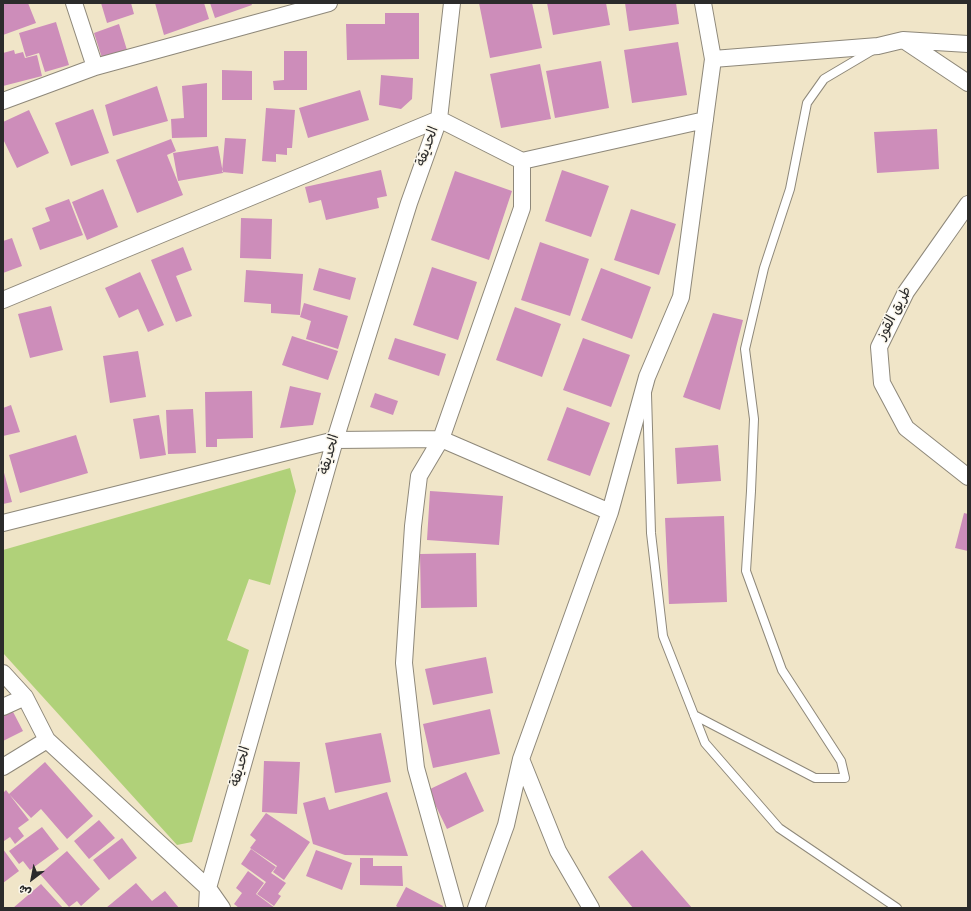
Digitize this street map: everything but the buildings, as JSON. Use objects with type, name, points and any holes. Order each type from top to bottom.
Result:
[{"type":"street","points":[[74,3],[95,67]]},
{"type":"street","name":"الحديقة","points":[[207,908],[208,888],[335,440],[409,203],[439,119],[452,3]]},
{"type":"street","points":[[476,908],[506,825],[521,759],[610,512],[647,377],[681,297],[713,59],[703,3]]},
{"type":"street","points":[[3,101],[95,67],[323,4]]},
{"type":"street","points":[[713,59],[878,46],[904,40],[968,44]]},
{"type":"street","points":[[904,40],[968,83]]},
{"type":"street","points":[[3,300],[439,119],[522,161],[705,120]]},
{"type":"street","points":[[455,908],[416,768],[404,662],[413,534],[419,476],[441,439],[522,208],[522,161]]},
{"type":"street","name":"طريق القوز","points":[[968,204],[906,292],[879,346],[882,383],[906,428],[968,478]]},
{"type":"street","points":[[3,523],[335,440],[441,439],[610,512]]},
{"type":"street","points":[[3,673],[25,697],[47,740],[208,888],[222,908]]},
{"type":"street","points":[[3,706],[25,697]]},
{"type":"street","points":[[3,767],[47,740]]},
{"type":"street","points":[[521,759],[558,851],[591,908]]},
{"type":"lane","points":[[694,715],[815,778],[845,778],[841,761],[782,670],[746,571],[754,419],[745,349],[764,268],[790,189],[807,103],[824,79],[878,46]]},
{"type":"lane","points":[[647,377],[650,533],[663,636],[705,743],[779,828],[897,908]]},
{"type":"green space","points":[[290,468],[296,491],[270,585],[249,579],[227,640],[249,650],[192,842],[177,845],[3,653],[3,550]]}]
